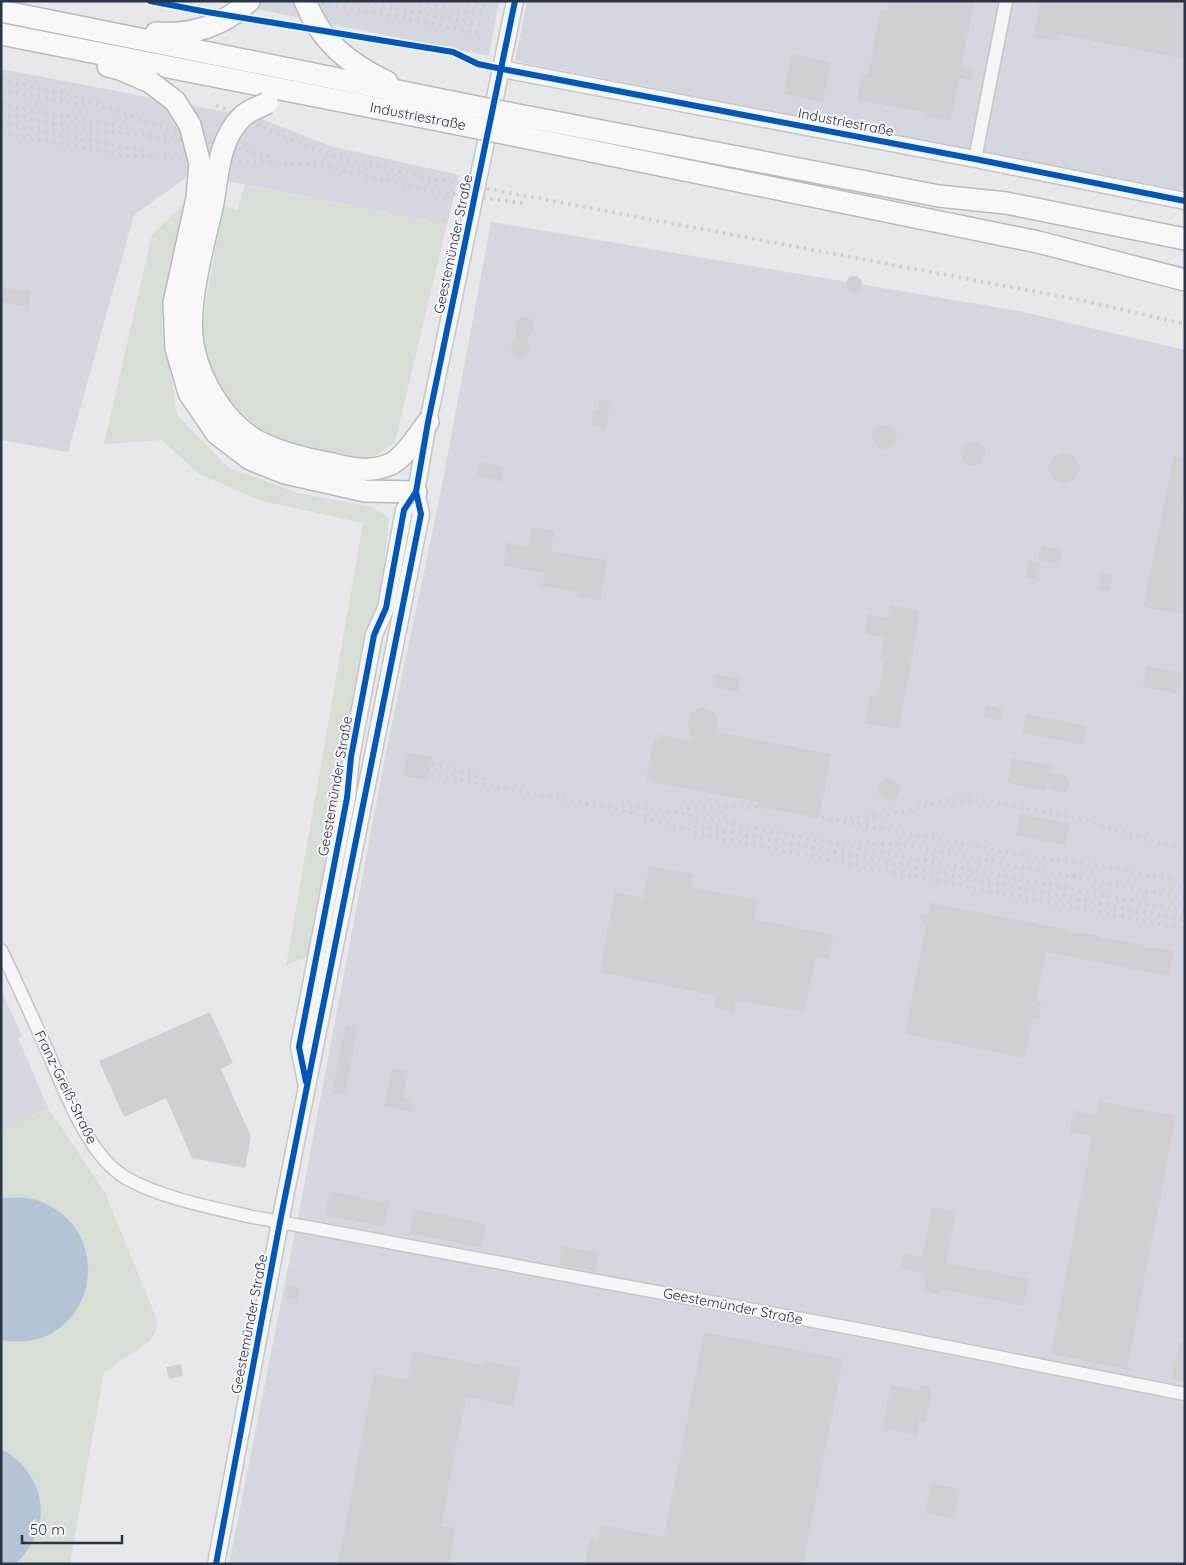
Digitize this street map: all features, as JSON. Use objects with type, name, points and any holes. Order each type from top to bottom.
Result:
[{"type":"highway","points":[[56,23],[164,34],[182,34],[216,24],[241,10],[249,1]]},
{"type":"highway","points":[[305,1],[327,40],[350,61],[412,94]]},
{"type":"highway","name":"Industriestraße","points":[[1,11],[412,94],[470,116]]},
{"type":"highway","points":[[1,36],[120,69],[150,82],[175,101],[190,125],[200,164],[205,200],[192,307],[193,344],[206,384],[230,420],[258,442],[296,457],[364,471],[416,492]]},
{"type":"highway","name":"Industriestraße","points":[[1,36],[396,113],[470,116],[939,196],[1006,203],[1185,239]]},
{"type":"highway","points":[[396,113],[282,102],[268,103],[244,115],[232,130],[222,150],[174,303],[176,348],[189,393],[217,434],[250,458],[285,473],[365,490],[416,492]]},
{"type":"highway","name":"Industriestraße","points":[[511,124],[1038,242],[1185,280]]},
{"type":"highway","points":[[364,471],[392,463],[410,447],[428,422]]},
{"type":"street","name":"Geestemünder Straße","points":[[216,1564],[280,1222],[421,514],[416,492],[428,422],[515,1]]},
{"type":"street","points":[[975,159],[1006,1]]},
{"type":"street","name":"Industriestraße","points":[[502,69],[1185,201]]},
{"type":"street","name":"Geestemünder Straße","points":[[307,1089],[299,1047],[347,798],[351,757],[374,635],[386,608],[404,510],[416,492]]},
{"type":"street","name":"Franz-Greiß-Straße","points":[[1,950],[71,1103],[91,1142],[106,1162],[125,1177],[152,1190],[205,1206],[280,1222]]},
{"type":"street","name":"Geestemünder Straße","points":[[280,1222],[867,1331],[1185,1394]]},
{"type":"shaded area","points":[[217,1],[499,1],[489,56]]},
{"type":"shaded area","points":[[527,1],[1185,1],[1185,191],[515,61]]},
{"type":"shaded area","points":[[1,69],[262,119],[330,146],[459,175],[447,224],[191,174],[134,215],[68,452],[1,440]]},
{"type":"shaded area","points":[[245,185],[447,224],[395,442],[370,459],[291,444],[258,428],[230,402],[211,374],[200,337],[223,206],[237,210]]},
{"type":"shaded area","points":[[188,200],[161,317],[177,415],[229,468],[298,493],[372,507],[389,518],[381,600],[338,821],[308,956],[286,966],[363,523],[262,501],[199,474],[162,440],[104,444],[152,235]]},
{"type":"shaded area","points":[[491,222],[1019,311],[1185,350],[1185,1564],[229,1564],[299,1212],[385,757],[440,496]]},
{"type":"shaded area","points":[[1,990],[22,1036],[18,1038],[48,1108],[1,1129]]},
{"type":"shaded area","points":[[48,1108],[105,1193],[158,1322],[150,1341],[104,1372],[70,1564],[1,1564],[1,1129]]},
{"type":"water","points":[[1,1199],[36,1200],[57,1210],[73,1225],[81,1238],[86,1253],[87,1285],[82,1300],[62,1326],[48,1335],[33,1340],[17,1342],[1,1340]]},
{"type":"water","points":[[1,1449],[13,1456],[22,1465],[30,1476],[40,1500],[39,1526],[34,1539],[23,1556],[15,1564],[1,1564]]},
{"type":"building","points":[[889,1],[974,1],[961,67],[973,69],[971,80],[959,78],[951,121],[927,117],[928,113],[915,110],[857,100],[862,73],[868,74],[880,10],[887,11]]},
{"type":"building","points":[[1040,1],[1185,1],[1185,59],[1058,34],[1057,41],[1034,37]]},
{"type":"building","points":[[791,54],[831,62],[823,102],[784,94]]},
{"type":"building","points":[[851,276],[857,276],[862,281],[860,290],[851,292],[846,287],[846,281]]},
{"type":"building","points":[[1,287],[31,292],[28,307],[1,302]]},
{"type":"building","points":[[521,317],[532,320],[534,328],[527,338],[530,347],[529,352],[520,358],[514,355],[510,347],[517,338],[515,323]]},
{"type":"building","points":[[600,400],[611,402],[606,428],[591,425],[593,410],[598,411]]},
{"type":"building","points":[[885,425],[893,429],[897,437],[893,445],[885,449],[877,445],[873,437],[877,429]]},
{"type":"building","points":[[973,442],[978,443],[984,449],[984,459],[978,465],[973,466],[968,465],[962,459],[961,454],[962,449],[968,443]]},
{"type":"building","points":[[1064,453],[1070,454],[1078,462],[1078,474],[1070,482],[1064,483],[1058,482],[1050,474],[1049,468],[1050,462],[1058,454]]},
{"type":"building","points":[[1174,456],[1185,459],[1185,495],[1182,508],[1185,508],[1185,615],[1143,607]]},
{"type":"building","points":[[479,462],[504,467],[501,481],[477,476]]},
{"type":"building","points":[[532,527],[555,531],[551,551],[607,560],[600,600],[576,596],[577,592],[542,586],[544,573],[503,566],[507,543],[528,547]]},
{"type":"building","points":[[1041,546],[1062,549],[1059,564],[1039,560]]},
{"type":"building","points":[[1029,561],[1041,563],[1038,580],[1026,578]]},
{"type":"building","points":[[1102,573],[1113,575],[1110,591],[1098,589]]},
{"type":"building","points":[[890,605],[920,611],[899,729],[865,723],[870,695],[878,696],[885,660],[880,659],[884,637],[865,634],[868,614],[888,618]]},
{"type":"building","points":[[1146,666],[1183,673],[1179,694],[1142,687]]},
{"type":"building","points":[[715,674],[740,679],[738,692],[712,687]]},
{"type":"building","points":[[985,705],[1004,709],[1001,721],[983,717]]},
{"type":"building","points":[[699,708],[708,709],[714,713],[717,720],[717,732],[831,754],[819,818],[758,806],[759,802],[650,782],[651,779],[646,779],[654,738],[659,738],[659,735],[692,741],[688,719],[691,713]]},
{"type":"building","points":[[1026,714],[1087,726],[1083,745],[1022,733]]},
{"type":"building","points":[[407,753],[432,757],[428,780],[403,776]]},
{"type":"building","points":[[1012,758],[1051,766],[1049,773],[1067,776],[1070,782],[1068,788],[1064,792],[1060,792],[1046,787],[1046,791],[1007,783]]},
{"type":"building","points":[[889,779],[897,782],[900,790],[897,798],[889,801],[881,798],[878,790],[881,782]]},
{"type":"building","points":[[1020,814],[1070,824],[1065,845],[1016,835]]},
{"type":"building","points":[[649,866],[693,874],[691,887],[758,900],[754,919],[834,935],[829,959],[816,957],[804,1012],[737,1000],[734,1012],[714,1008],[716,996],[600,972],[615,892],[643,898]]},
{"type":"building","points":[[931,903],[1070,930],[1069,933],[1084,933],[1100,936],[1099,938],[1144,945],[1143,948],[1174,951],[1169,976],[1046,952],[1036,1002],[1042,1003],[1039,1019],[1033,1018],[1025,1058],[905,1034],[926,926],[921,924],[923,914],[929,915]]},
{"type":"building","points":[[210,1012],[233,1063],[221,1069],[251,1137],[245,1168],[192,1158],[166,1098],[124,1117],[99,1061]]},
{"type":"building","points":[[345,1025],[357,1028],[345,1095],[332,1092]]},
{"type":"building","points":[[392,1068],[408,1072],[403,1097],[408,1098],[413,1103],[417,1113],[384,1106]]},
{"type":"building","points":[[1099,1101],[1176,1116],[1127,1369],[1051,1354],[1092,1136],[1070,1132],[1074,1111],[1096,1115]]},
{"type":"building","points":[[330,1191],[389,1204],[384,1227],[325,1215]]},
{"type":"building","points":[[932,1207],[956,1212],[946,1263],[1029,1279],[1024,1306],[940,1289],[939,1294],[923,1291],[927,1274],[901,1268],[904,1253],[922,1257]]},
{"type":"building","points":[[414,1209],[486,1224],[481,1248],[410,1233]]},
{"type":"building","points":[[562,1246],[598,1253],[595,1271],[559,1265]]},
{"type":"building","points":[[287,1286],[300,1289],[297,1300],[285,1297]]},
{"type":"building","points":[[704,1332],[843,1359],[803,1564],[585,1564],[590,1538],[598,1540],[601,1525],[664,1537]]},
{"type":"building","points":[[1179,1342],[1185,1343],[1185,1382],[1172,1379]]},
{"type":"building","points":[[413,1351],[483,1365],[484,1361],[521,1368],[513,1406],[466,1397],[441,1526],[455,1528],[450,1564],[338,1564],[374,1374],[407,1380]]},
{"type":"building","points":[[181,1364],[183,1376],[169,1379],[166,1367]]},
{"type":"building","points":[[891,1385],[920,1391],[921,1385],[929,1386],[932,1391],[926,1422],[920,1420],[917,1435],[883,1428]]},
{"type":"building","points":[[931,1483],[960,1489],[954,1519],[925,1513]]},
{"type":"railway","points":[[314,1],[481,34]]},
{"type":"railway","points":[[360,1],[482,25]]},
{"type":"railway","points":[[413,1],[484,15]]},
{"type":"railway","points":[[461,1],[486,6]]},
{"type":"railway","points":[[1,80],[70,95],[201,140],[273,157]]},
{"type":"railway","points":[[1,90],[87,106]]},
{"type":"railway","points":[[1,104],[128,128]]},
{"type":"railway","points":[[216,105],[310,147],[374,166],[1080,300],[1185,324]]},
{"type":"railway","points":[[1,113],[82,129],[189,140]]},
{"type":"railway","points":[[1,123],[144,151]]},
{"type":"railway","points":[[1,133],[122,155],[306,164],[335,168],[429,191],[523,203]]},
{"type":"railway","points":[[410,759],[458,770],[485,779]]},
{"type":"railway","points":[[409,770],[624,811],[711,837],[1185,929]]},
{"type":"railway","points":[[850,818],[887,815],[942,802],[959,800],[991,801],[1088,821],[1157,842],[1185,848]]},
{"type":"railway","points":[[622,805],[663,810],[1185,911]]},
{"type":"railway","points":[[680,808],[772,808],[1039,858],[1108,867],[1185,883]]},
{"type":"railway","points":[[694,825],[1185,920]]},
{"type":"railway","points":[[859,842],[912,846],[1078,878]]},
{"type":"railway","points":[[1072,876],[1185,899]]},
{"type":"cycle path","points":[[150,1],[453,52],[478,64],[502,69],[1185,201]]},
{"type":"cycle path","points":[[216,1564],[280,1222],[421,514],[416,492],[428,422],[515,1]]},
{"type":"cycle path","points":[[306,1082],[299,1047],[347,798],[351,757],[374,635],[386,608],[404,510],[416,492]]}]
